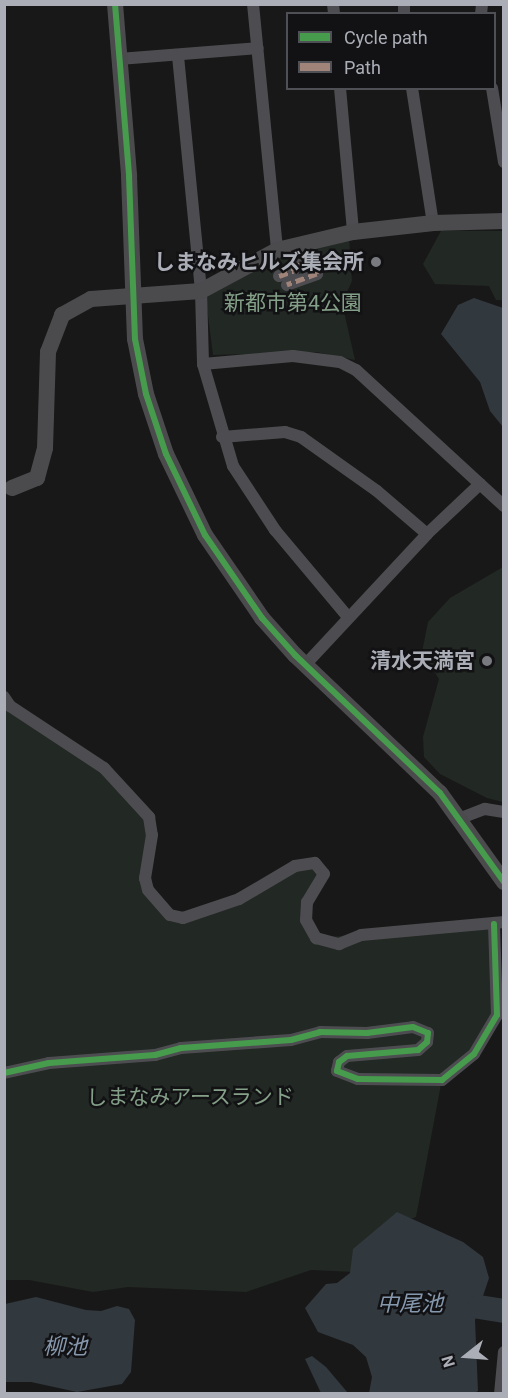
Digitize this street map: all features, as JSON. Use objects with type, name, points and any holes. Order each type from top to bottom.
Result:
[{"type":"street","points":[[115,4],[129,176],[131,294],[146,394],[183,490],[235,581],[305,665],[461,818],[504,882]]},
{"type":"street","points":[[253,4],[277,250]]},
{"type":"street","points":[[119,59],[258,48]]},
{"type":"street","points":[[178,56],[201,291],[203,364],[222,437],[233,466],[275,530],[348,617]]},
{"type":"street","points":[[340,90],[353,232]]},
{"type":"street","points":[[412,90],[433,223]]},
{"type":"street","points":[[492,90],[504,162]]},
{"type":"street","points":[[8,489],[37,478],[45,448],[48,352],[62,315],[91,299],[131,294],[201,291],[277,250],[353,232],[433,223],[504,221]]},
{"type":"street","points":[[203,364],[293,356],[340,362],[356,370],[504,506]]},
{"type":"street","points":[[222,437],[285,432],[301,437],[377,490],[427,534]]},
{"type":"street","points":[[305,665],[427,534],[480,484]]},
{"type":"street","points":[[4,697],[10,706],[104,768],[149,817],[152,835],[145,878],[148,890],[170,915],[183,918],[239,899],[296,866],[315,863],[324,874],[307,902],[306,920],[316,938],[339,944],[360,935],[499,923],[497,1015],[474,1054],[442,1080],[358,1079],[337,1071],[339,1062],[347,1056],[418,1050],[427,1042],[428,1033],[413,1027],[367,1033],[320,1032],[291,1040],[182,1048],[155,1055],[49,1063],[4,1073]]},
{"type":"street","points":[[461,818],[485,809],[504,812]]},
{"type":"street","points":[[500,1394],[504,1352]]},
{"type":"green space","points":[[441,231],[503,231],[503,300],[496,300],[489,286],[435,284],[423,264]]},
{"type":"green space","name":"新都市第4公園","points":[[349,237],[352,281],[342,303],[355,360],[316,352],[213,355],[205,292],[278,255]]},
{"type":"green space","points":[[503,567],[503,802],[487,798],[440,774],[424,757],[423,737],[439,679],[422,652],[428,622],[450,598]]},
{"type":"green space","name":"しまなみアースランド","points":[[4,694],[10,706],[114,779],[149,817],[145,878],[170,915],[212,908],[315,863],[323,873],[307,902],[316,938],[494,924],[497,1015],[474,1054],[442,1079],[416,1217],[399,1223],[375,1273],[311,1270],[246,1292],[128,1287],[93,1292],[29,1280],[5,1280]]},
{"type":"water","points":[[474,298],[503,308],[503,427],[490,411],[480,382],[441,334],[458,305]]},
{"type":"water","name":"中尾池","points":[[397,1212],[463,1242],[483,1257],[489,1278],[475,1320],[478,1391],[474,1393],[369,1393],[372,1377],[366,1357],[353,1345],[318,1332],[305,1308],[326,1284],[337,1283],[350,1273],[353,1249]]},
{"type":"water","name":"柳池","points":[[36,1297],[86,1310],[101,1311],[117,1306],[129,1309],[135,1320],[131,1372],[122,1384],[77,1392],[31,1382],[5,1382],[5,1304]]},
{"type":"water","points":[[312,1356],[326,1367],[348,1393],[321,1393],[305,1359]]},
{"type":"waterway","points":[[479,1307],[504,1311]]},
{"type":"marked path","points":[[279,276],[293,271],[294,265],[315,265],[317,274],[287,285]]},
{"type":"cycle path","points":[[115,4],[129,176],[135,339],[146,394],[166,454],[205,535],[262,618],[295,655],[440,793],[504,882]]},
{"type":"cycle path","points":[[4,1073],[49,1063],[155,1055],[181,1048],[291,1040],[320,1032],[367,1033],[413,1027],[428,1033],[427,1042],[418,1050],[347,1056],[339,1062],[337,1071],[358,1079],[442,1080],[474,1054],[497,1015],[494,924]]},
{"type":"place","name":"しまなみヒルズ集会所","points":[[376,262]]},
{"type":"place","name":"清水天満宮","points":[[487,661]]}]
